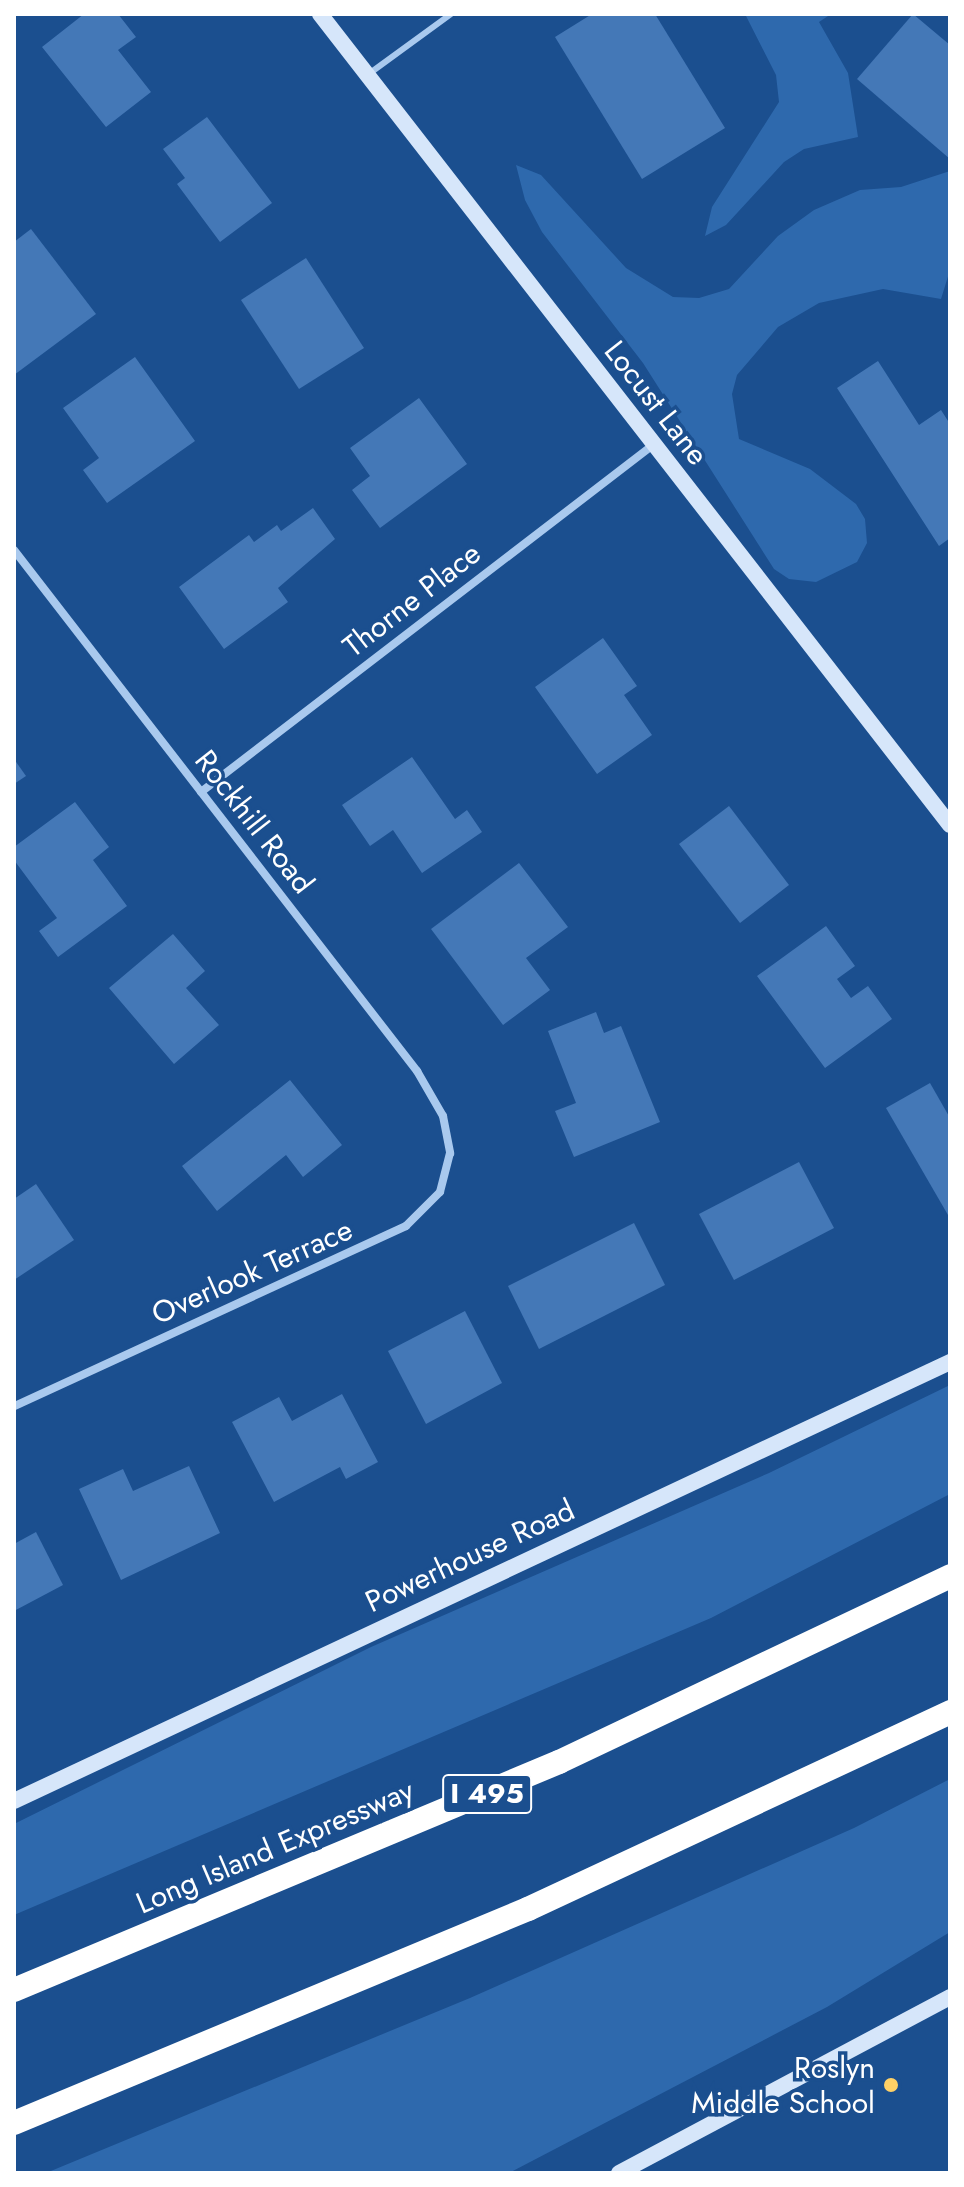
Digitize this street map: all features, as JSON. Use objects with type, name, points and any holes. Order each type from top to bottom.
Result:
[{"type":"highway","name":"Long Island Expressway","points":[[14,1990],[559,1762],[950,1576]]},
{"type":"highway","points":[[14,2123],[542,1903],[950,1712]]},
{"type":"main road","name":"Locust Lane","points":[[320,14],[950,825]]},
{"type":"main road","name":"Powerhouse Road","points":[[14,1801],[950,1362]]},
{"type":"main road","points":[[619,2173],[950,1997]]},
{"type":"street","name":"Thorne Place","points":[[201,792],[653,445]]},
{"type":"street","name":"Rockhill Road","points":[[14,550],[417,1071],[448,1129]]},
{"type":"street","name":"Overlook Terrace","points":[[14,1406],[406,1226],[440,1192],[449,1166],[448,1129]]},
{"type":"lane","points":[[367,76],[451,14]]},
{"type":"shaded area","points":[[745,14],[831,14],[819,22],[848,73],[858,137],[804,149],[784,162],[726,225],[705,236],[712,207],[779,102],[776,75]]},
{"type":"shaded area","points":[[516,165],[541,175],[626,268],[673,297],[699,298],[729,289],[778,236],[814,210],[860,190],[901,187],[950,171],[950,270],[941,299],[883,289],[819,303],[778,327],[737,375],[732,394],[739,439],[810,469],[856,504],[865,519],[867,543],[857,562],[816,582],[789,579],[774,569],[643,363],[542,232],[525,200]]},
{"type":"shaded area","points":[[950,1385],[950,1494],[711,1618],[14,1915],[14,1824],[371,1647],[769,1473]]},
{"type":"shaded area","points":[[950,1779],[950,1932],[827,2007],[509,2173],[46,2173],[470,1998],[854,1828]]},
{"type":"building","points":[[84,14],[118,14],[136,37],[118,50],[151,92],[106,127],[42,47]]},
{"type":"building","points":[[592,14],[655,14],[725,128],[642,179],[555,37]]},
{"type":"building","points":[[913,14],[950,45],[950,159],[857,79]]},
{"type":"building","points":[[207,117],[272,203],[220,242],[177,184],[185,178],[163,149]]},
{"type":"building","points":[[31,229],[96,314],[14,375],[14,242]]},
{"type":"building","points":[[306,258],[364,348],[299,389],[241,300]]},
{"type":"building","points":[[135,357],[195,441],[107,503],[83,470],[99,458],[63,408]]},
{"type":"building","points":[[878,361],[919,425],[941,410],[950,424],[950,538],[939,546],[837,388]]},
{"type":"building","points":[[419,398],[467,464],[380,528],[352,490],[370,476],[350,448]]},
{"type":"building","points":[[313,508],[335,539],[278,588],[288,602],[224,649],[179,587],[249,535],[254,542],[277,525],[281,531]]},
{"type":"building","points":[[603,638],[637,686],[624,695],[652,735],[597,774],[535,687]]},
{"type":"building","points":[[412,757],[455,819],[467,810],[482,832],[422,873],[393,830],[370,846],[342,805]]},
{"type":"building","points":[[14,759],[26,776],[14,784]]},
{"type":"building","points":[[75,802],[109,847],[93,860],[127,906],[58,957],[39,931],[57,918],[14,860],[14,847]]},
{"type":"building","points":[[729,806],[789,885],[740,923],[679,844]]},
{"type":"building","points":[[519,863],[568,927],[526,958],[550,990],[503,1025],[431,929]]},
{"type":"building","points":[[826,926],[855,966],[837,979],[851,998],[868,986],[892,1019],[825,1068],[757,976]]},
{"type":"building","points":[[173,934],[205,971],[186,988],[219,1025],[174,1064],[109,988]]},
{"type":"building","points":[[596,1012],[604,1033],[621,1026],[660,1122],[574,1157],[555,1111],[576,1103],[548,1031]]},
{"type":"building","points":[[290,1080],[342,1145],[303,1177],[286,1155],[217,1211],[182,1166]]},
{"type":"building","points":[[930,1083],[950,1118],[948,1215],[886,1108]]},
{"type":"building","points":[[799,1162],[834,1228],[734,1280],[699,1214]]},
{"type":"building","points":[[36,1184],[74,1240],[14,1280],[14,1199]]},
{"type":"building","points":[[634,1223],[665,1285],[539,1349],[508,1286]]},
{"type":"building","points":[[465,1311],[502,1383],[426,1424],[388,1351]]},
{"type":"building","points":[[342,1394],[378,1462],[346,1479],[340,1467],[274,1502],[232,1422],[279,1397],[292,1421]]},
{"type":"building","points":[[189,1466],[220,1533],[121,1580],[79,1489],[123,1469],[133,1491]]},
{"type":"building","points":[[36,1532],[63,1585],[14,1611],[14,1544]]},
{"type":"place","name":"Roslyn Middle School","points":[[891,2085]]}]
